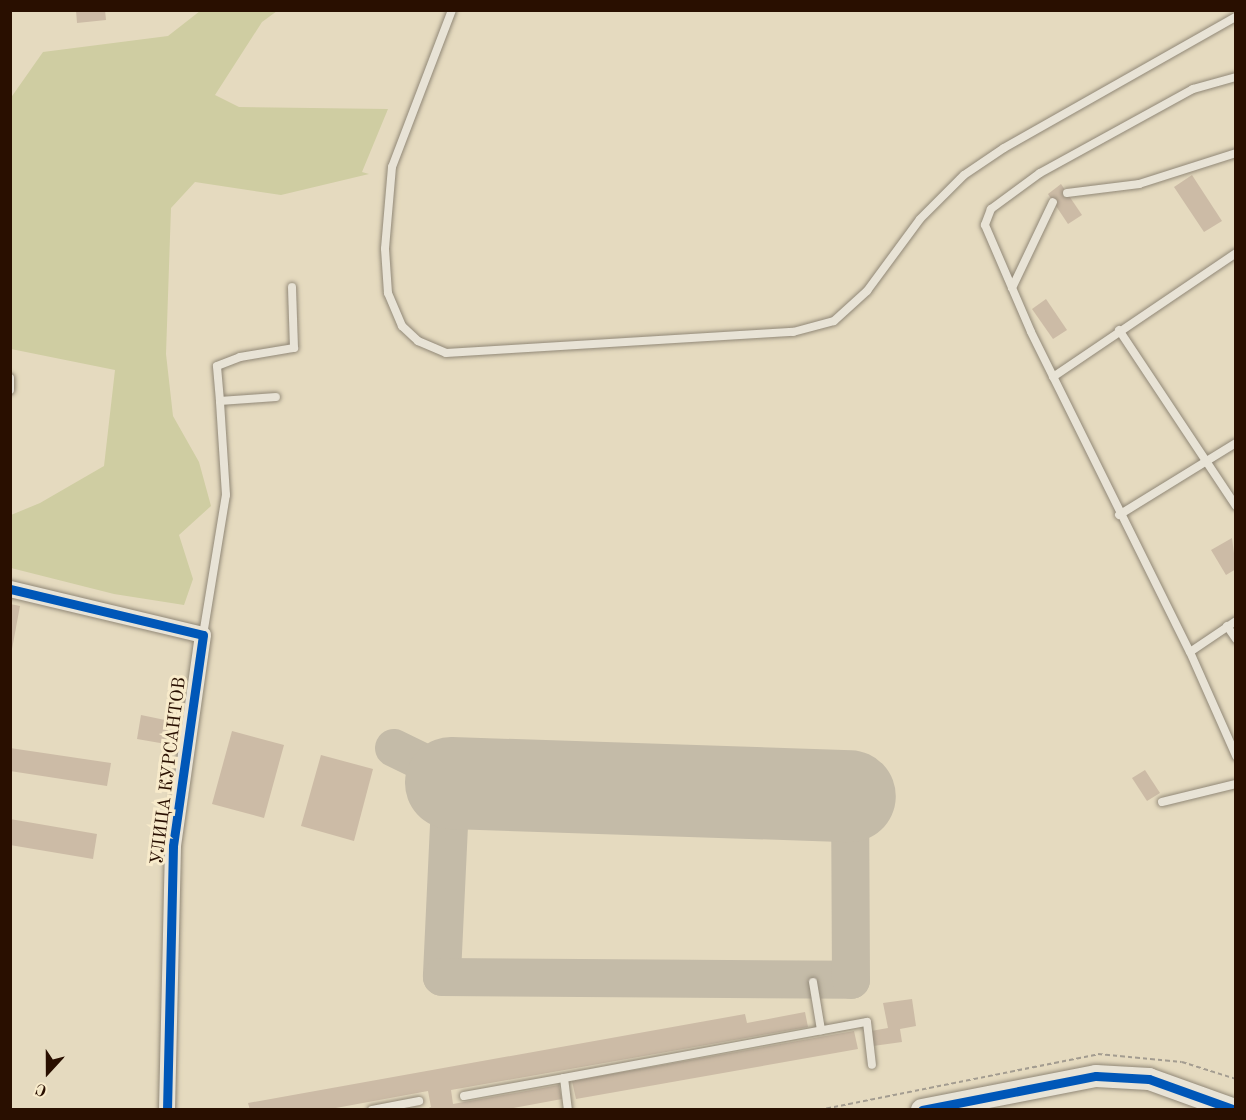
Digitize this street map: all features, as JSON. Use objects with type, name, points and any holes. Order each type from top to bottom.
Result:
[{"type":"street","points":[[10,589],[203,635]]},
{"type":"street","name":"УЛИЦА КУРСАНТОВ","points":[[167,1110],[173,846],[203,635]]},
{"type":"street","points":[[922,1110],[1096,1076],[1149,1079],[1235,1110]]},
{"type":"lane","points":[[452,10],[392,167],[385,249],[388,293],[402,326],[418,341],[446,353],[793,332],[834,321],[867,291],[920,219],[964,175],[1004,148],[1236,18]]},
{"type":"lane","points":[[1236,77],[1193,89],[1040,173],[991,209],[986,225],[1053,378],[1119,515],[1190,652],[1236,756]]},
{"type":"lane","points":[[1067,193],[1139,184],[1236,153]]},
{"type":"lane","points":[[1012,288],[1053,202]]},
{"type":"lane","points":[[1053,378],[1119,330],[1236,253]]},
{"type":"lane","points":[[203,635],[226,495],[217,366],[240,357],[294,348],[292,287]]},
{"type":"lane","points":[[1119,330],[1236,506]]},
{"type":"lane","points":[[10,378],[10,390]]},
{"type":"lane","points":[[220,401],[276,397]]},
{"type":"lane","points":[[1119,515],[1236,443]]},
{"type":"lane","points":[[1190,652],[1236,621]]},
{"type":"lane","points":[[1227,626],[1236,639]]},
{"type":"lane","points":[[1162,802],[1236,784]]},
{"type":"lane","points":[[813,982],[821,1030]]},
{"type":"lane","points":[[464,1096],[867,1022],[872,1065]]},
{"type":"lane","points":[[564,1078],[568,1110]]},
{"type":"lane","points":[[372,1110],[418,1101]]},
{"type":"shaded area","points":[[200,11],[277,11],[262,22],[215,95],[239,107],[388,109],[362,172],[369,174],[281,195],[195,182],[171,208],[166,354],[173,416],[199,462],[211,506],[179,535],[193,579],[184,605],[114,594],[11,568],[11,515],[40,503],[104,466],[115,370],[11,349],[10,99],[43,52],[168,36]]},
{"type":"building","points":[[76,10],[105,10],[106,20],[77,23]]},
{"type":"building","points":[[1192,175],[1222,221],[1204,232],[1174,187]]},
{"type":"building","points":[[1061,184],[1082,215],[1068,224],[1048,194]]},
{"type":"building","points":[[1046,299],[1067,330],[1053,339],[1032,309]]},
{"type":"building","points":[[1232,538],[1236,569],[1226,575],[1211,550]]},
{"type":"building","points":[[10,604],[20,606],[12,649],[10,649]]},
{"type":"building","points":[[141,715],[170,721],[166,744],[137,739]]},
{"type":"building","points":[[232,731],[284,745],[264,818],[212,804]]},
{"type":"building","points":[[10,748],[111,763],[107,786],[10,771]]},
{"type":"building","points":[[321,755],[373,769],[354,841],[301,826]]},
{"type":"building","points":[[1145,770],[1160,793],[1147,801],[1132,778]]},
{"type":"building","points":[[10,819],[97,834],[93,859],[10,845]]},
{"type":"building","points":[[912,999],[916,1026],[900,1029],[902,1042],[873,1046],[871,1031],[888,1028],[883,1003]]},
{"type":"building","points":[[805,1012],[808,1027],[451,1090],[453,1104],[559,1085],[562,1099],[503,1110],[424,1110],[431,1107],[428,1091],[325,1110],[250,1110],[248,1103],[745,1014],[747,1023]]},
{"type":"building","points":[[854,1031],[858,1049],[576,1099],[572,1081]]},
{"type":"taxiway","points":[[394,748],[437,769],[451,783],[442,977],[851,980],[850,796]]},
{"type":"runway","points":[[451,783],[850,796]]},
{"type":"cycle path","points":[[10,589],[203,635],[173,846],[167,1110]]},
{"type":"cycle path","points":[[922,1110],[1096,1076],[1149,1079],[1235,1110]]}]
